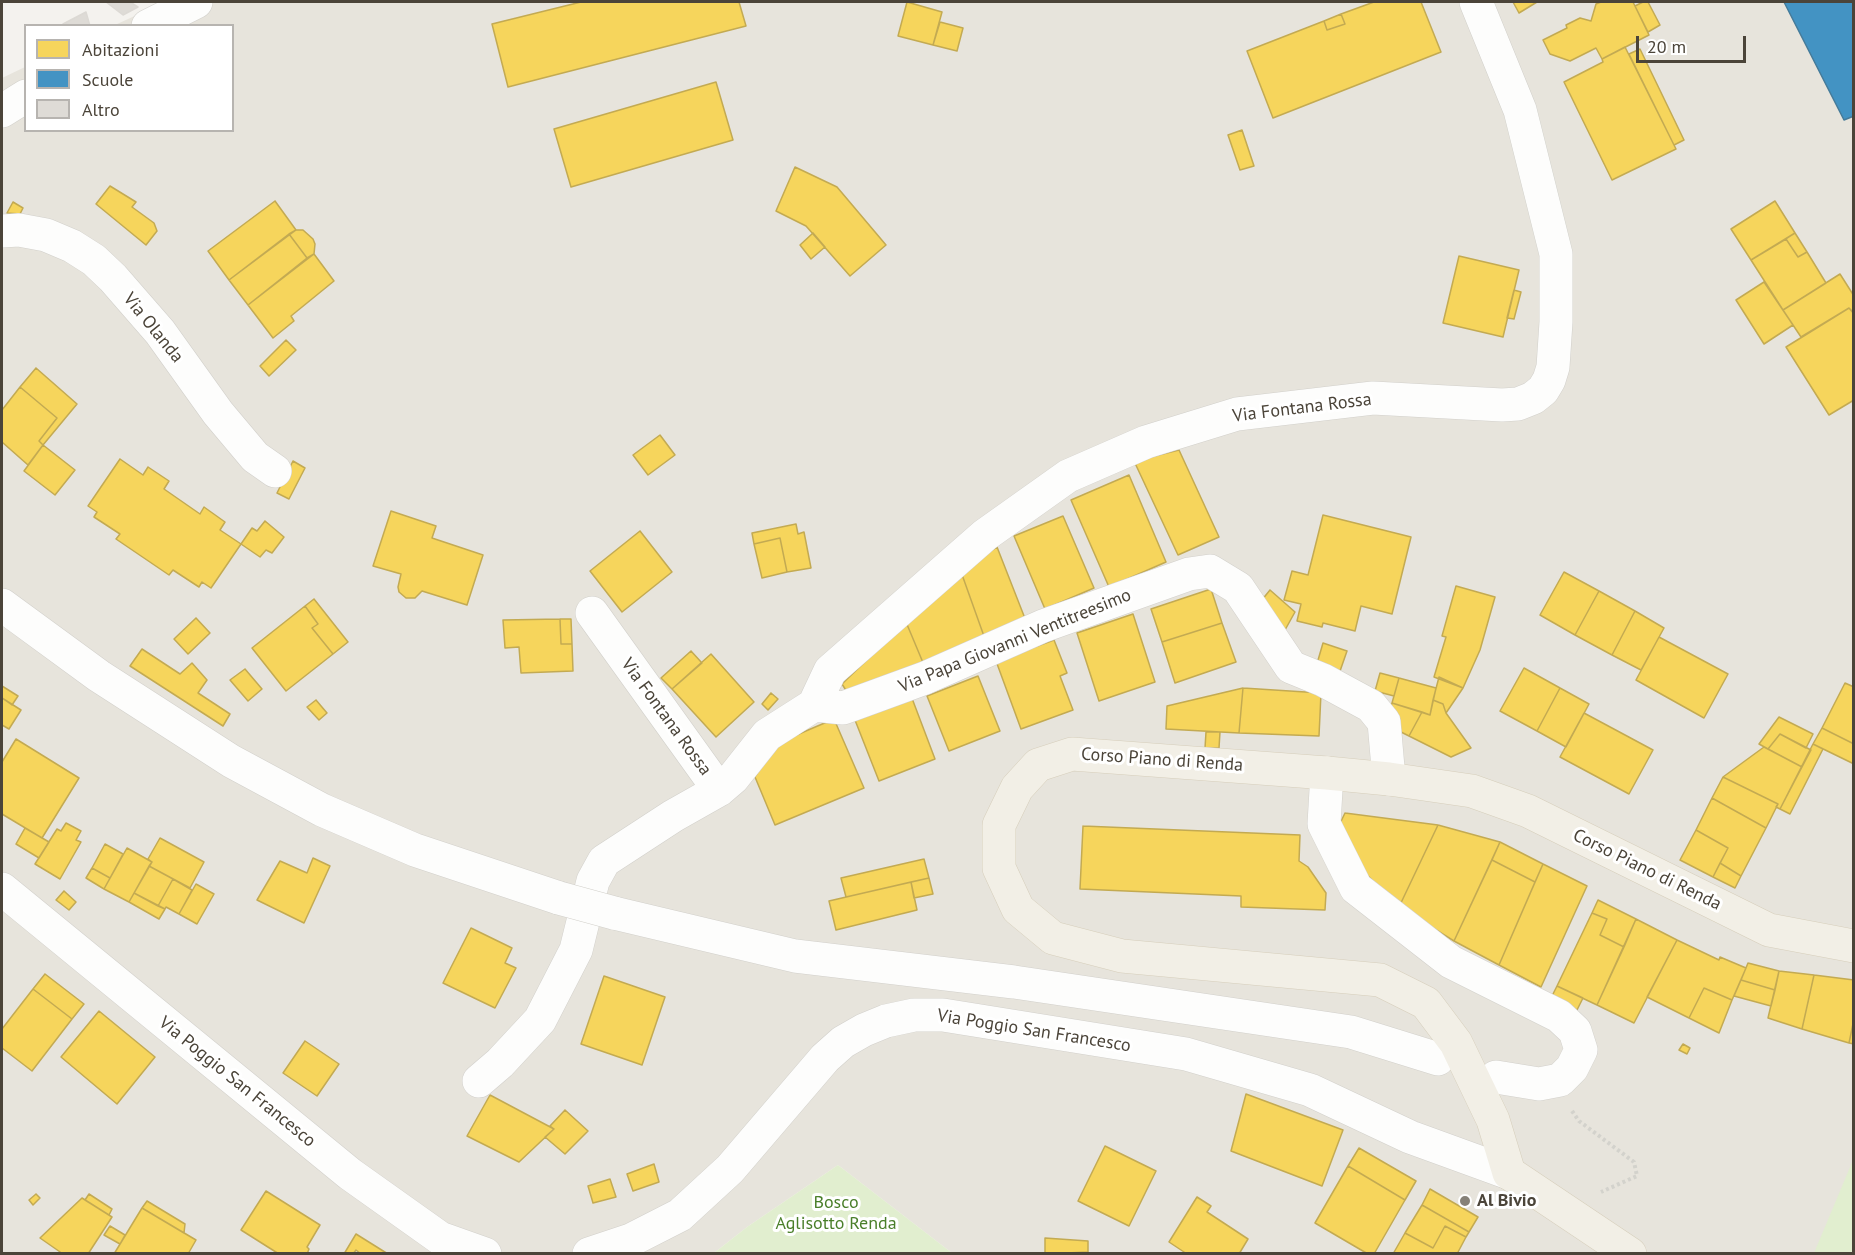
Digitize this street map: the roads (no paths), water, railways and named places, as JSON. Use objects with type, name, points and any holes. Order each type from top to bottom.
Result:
[{"type":"main road","name":"Corso Piano di Renda","points":[[1509,1173],[1493,1120],[1456,1042],[1426,1003],[1380,980],[1122,956],[1053,938],[1018,909],[999,868],[999,825],[1017,788],[1038,765],[1072,754],[1327,773],[1472,791],[1528,811],[1768,930],[1854,946]]},
{"type":"main road","points":[[1509,1173],[1630,1254]]},
{"type":"street","points":[[152,24],[196,2]]},
{"type":"street","name":"Via Fontana Rossa","points":[[592,613],[719,790],[734,778],[767,735],[814,705],[830,671],[985,535],[1068,476],[1136,447],[1237,414],[1372,398],[1502,405],[1518,404],[1533,398],[1543,390],[1553,368],[1556,254],[1520,110],[1476,2]]},
{"type":"street","points":[[2,111],[24,97]]},
{"type":"street","name":"Via Olanda","points":[[2,231],[19,230],[46,235],[72,246],[94,260],[113,278],[160,332],[218,413],[255,457],[274,471]]},
{"type":"street","name":"Via Papa Giovanni Ventitreesimo","points":[[814,705],[843,708],[925,678],[1042,626],[1189,574],[1210,571],[1238,588],[1291,668],[1323,680],[1371,706],[1384,722],[1389,779]]},
{"type":"street","points":[[2,605],[99,676],[231,761],[322,810],[415,850],[559,898],[795,956],[1014,982],[1351,1032],[1438,1059]]},
{"type":"street","points":[[1327,773],[1324,824],[1356,888],[1451,962],[1559,1016],[1575,1031],[1581,1050],[1572,1068],[1560,1080],[1539,1084],[1496,1077]]},
{"type":"street","points":[[479,1081],[500,1063],[540,1020],[576,950],[593,881],[604,861],[673,816],[719,790]]},
{"type":"street","name":"Via Poggio San Francesco","points":[[2,889],[350,1174],[440,1238],[485,1254]]},
{"type":"street","name":"Via Poggio San Francesco","points":[[589,1254],[631,1240],[680,1215],[730,1169],[825,1058],[864,1030],[886,1021],[914,1015],[943,1015],[1185,1054],[1310,1090],[1410,1137],[1509,1173]]},
{"type":"street","points":[[646,1254],[680,1215]]},
{"type":"place","name":"Al Bivio","points":[[1465,1201]]},
{"type":"park label","name":"Bosco Aglisotto Renda","points":[[836,1213]]}]
